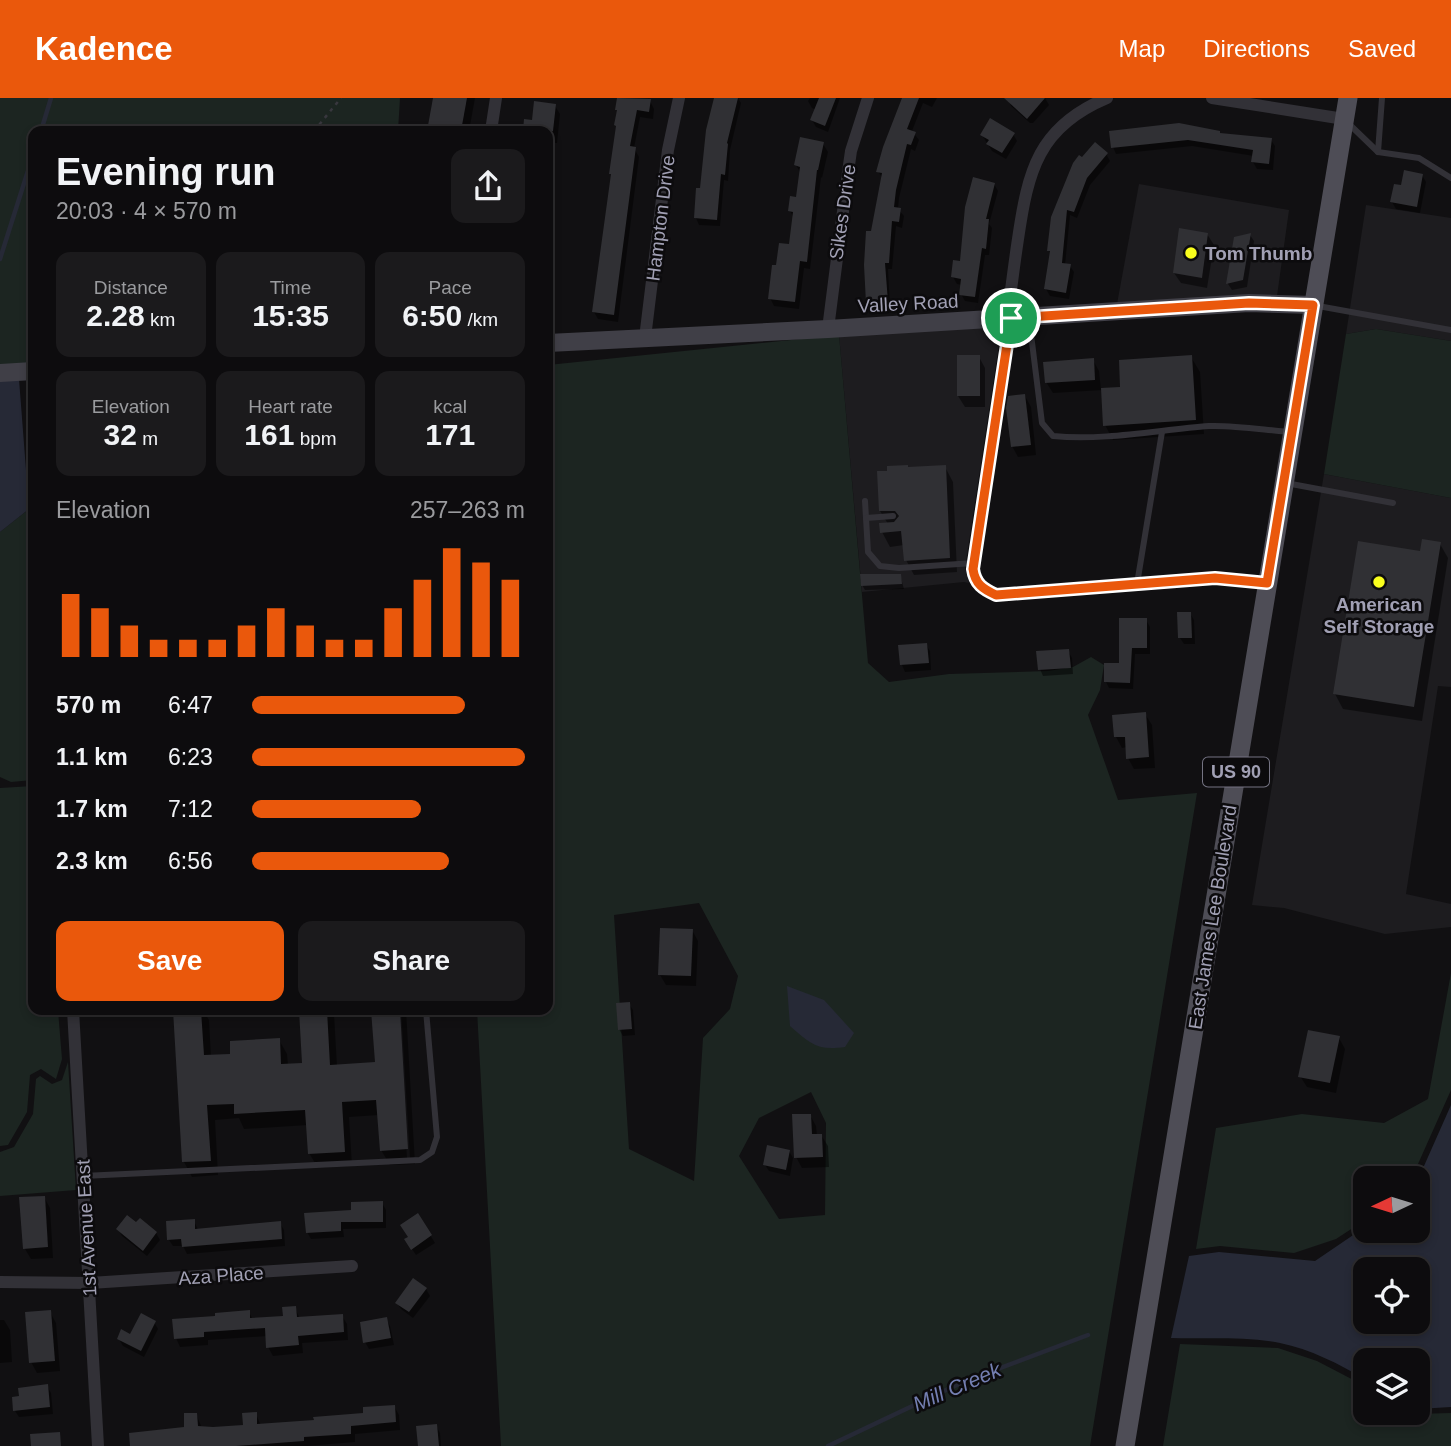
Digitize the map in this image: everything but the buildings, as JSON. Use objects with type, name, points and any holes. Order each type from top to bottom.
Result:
[{"type":"main road","name":"East James Lee Boulevard","points":[[1125,1446],[1348,98]]},
{"type":"street","points":[[492,126],[496,98]]},
{"type":"street","name":"Hampton Drive","points":[[645,338],[668,150],[679,98]]},
{"type":"street","name":"Sikes Drive","points":[[828,329],[851,150],[868,98]]},
{"type":"street","points":[[1107,98],[1081,111],[1065,123],[1034,164],[1026,186],[974,562],[976,581],[985,590],[996,595],[1215,578],[1267,583]]},
{"type":"street","points":[[1212,98],[1344,119]]},
{"type":"street","name":"Valley Road","points":[[553,343],[1249,303],[1313,305]]},
{"type":"street","points":[[0,373],[28,371]]},
{"type":"street","name":"1st Avenue East","points":[[73,1015],[98,1446]]},
{"type":"street","name":"Aza Place","points":[[0,1282],[90,1283],[352,1266]]},
{"type":"lane","points":[[1378,152],[1382,98]]},
{"type":"lane","points":[[1344,119],[1378,152],[1419,158],[1451,178]]},
{"type":"lane","points":[[1313,305],[1451,330]]},
{"type":"lane","points":[[1029,317],[1042,423],[1053,436],[1073,438],[1212,426],[1292,432]]},
{"type":"lane","points":[[1137,584],[1162,432]]},
{"type":"lane","points":[[1284,482],[1393,503]]},
{"type":"lane","points":[[865,501],[868,552],[880,566],[899,568],[974,562]]},
{"type":"lane","points":[[866,518],[893,516]]},
{"type":"lane","points":[[83,1176],[420,1160],[432,1152],[437,1137],[426,1015]]},
{"type":"path","points":[[318,126],[341,98]]},
{"type":"shaded area","points":[[0,98],[400,98],[398,126],[28,126],[28,365],[0,366]]},
{"type":"shaded area","points":[[1139,184],[1289,210],[1277,296],[1117,304]]},
{"type":"shaded area","points":[[1366,205],[1451,218],[1451,341],[1376,329],[1346,334]]},
{"type":"shaded area","points":[[1002,325],[965,568],[969,583],[862,592],[839,335]]},
{"type":"shaded area","points":[[1376,329],[1451,341],[1451,498],[1324,474],[1346,334]]},
{"type":"shaded area","points":[[839,335],[868,663],[889,682],[949,674],[1048,671],[1073,667],[1091,657],[1104,665],[1100,690],[1088,715],[1118,800],[1197,793],[1090,1446],[501,1446],[477,1015],[553,1015],[553,364]],"holes":[[[699,903],[738,976],[730,1009],[703,1038],[694,1181],[629,1149],[614,915]],[[811,1092],[826,1123],[825,1215],[779,1219],[739,1156],[759,1118]]]},
{"type":"shaded area","points":[[1324,474],[1451,498],[1451,687],[1438,686],[1406,894],[1451,904],[1451,927],[1385,934],[1284,908],[1252,905]]},
{"type":"shaded area","points":[[28,510],[28,780],[11,782],[0,777],[0,532]]},
{"type":"shaded area","points":[[28,786],[28,1015],[58,1015],[62,1059],[56,1079],[41,1069],[30,1075],[27,1112],[8,1145],[0,1146],[0,788]]},
{"type":"shaded area","points":[[1451,973],[1451,1090],[1416,1166],[1353,1166],[1353,1228],[1336,1239],[1294,1253],[1220,1246],[1196,1249],[1216,1128],[1302,1114],[1384,1123],[1428,1099]]},
{"type":"shaded area","points":[[68,1062],[76,1190],[0,1196],[0,1152],[14,1147],[33,1114],[36,1079],[40,1076],[52,1084],[62,1080]]},
{"type":"shaded area","points":[[1180,1344],[1278,1348],[1317,1361],[1353,1380],[1353,1425],[1430,1425],[1430,1414],[1451,1413],[1451,1446],[1163,1446]]},
{"type":"water","points":[[19,379],[28,510],[0,532],[0,380]]},
{"type":"water","points":[[787,986],[824,1000],[854,1033],[845,1047],[828,1048],[815,1045],[790,1026]]},
{"type":"water","points":[[1451,1105],[1451,1407],[1430,1408],[1430,1348],[1353,1348],[1353,1372],[1302,1349],[1280,1343],[1240,1339],[1171,1338],[1189,1256],[1219,1252],[1315,1261],[1353,1235],[1353,1243],[1430,1243],[1430,1166],[1424,1166]]},
{"type":"waterway","points":[[43,126],[51,98]]},
{"type":"waterway","points":[[0,259],[28,171]]},
{"type":"waterway","name":"Mill Creek","points":[[828,1446],[963,1382],[1088,1335]]},
{"type":"place","name":"Tom Thumb","points":[[1191,253]]},
{"type":"place","name":"American Self Storage","points":[[1379,582]]},
{"type":"route","points":[[1249,303],[1313,305],[1267,583],[1215,578],[996,595],[980,586],[973,569],[1011,318],[1249,303]]}]
